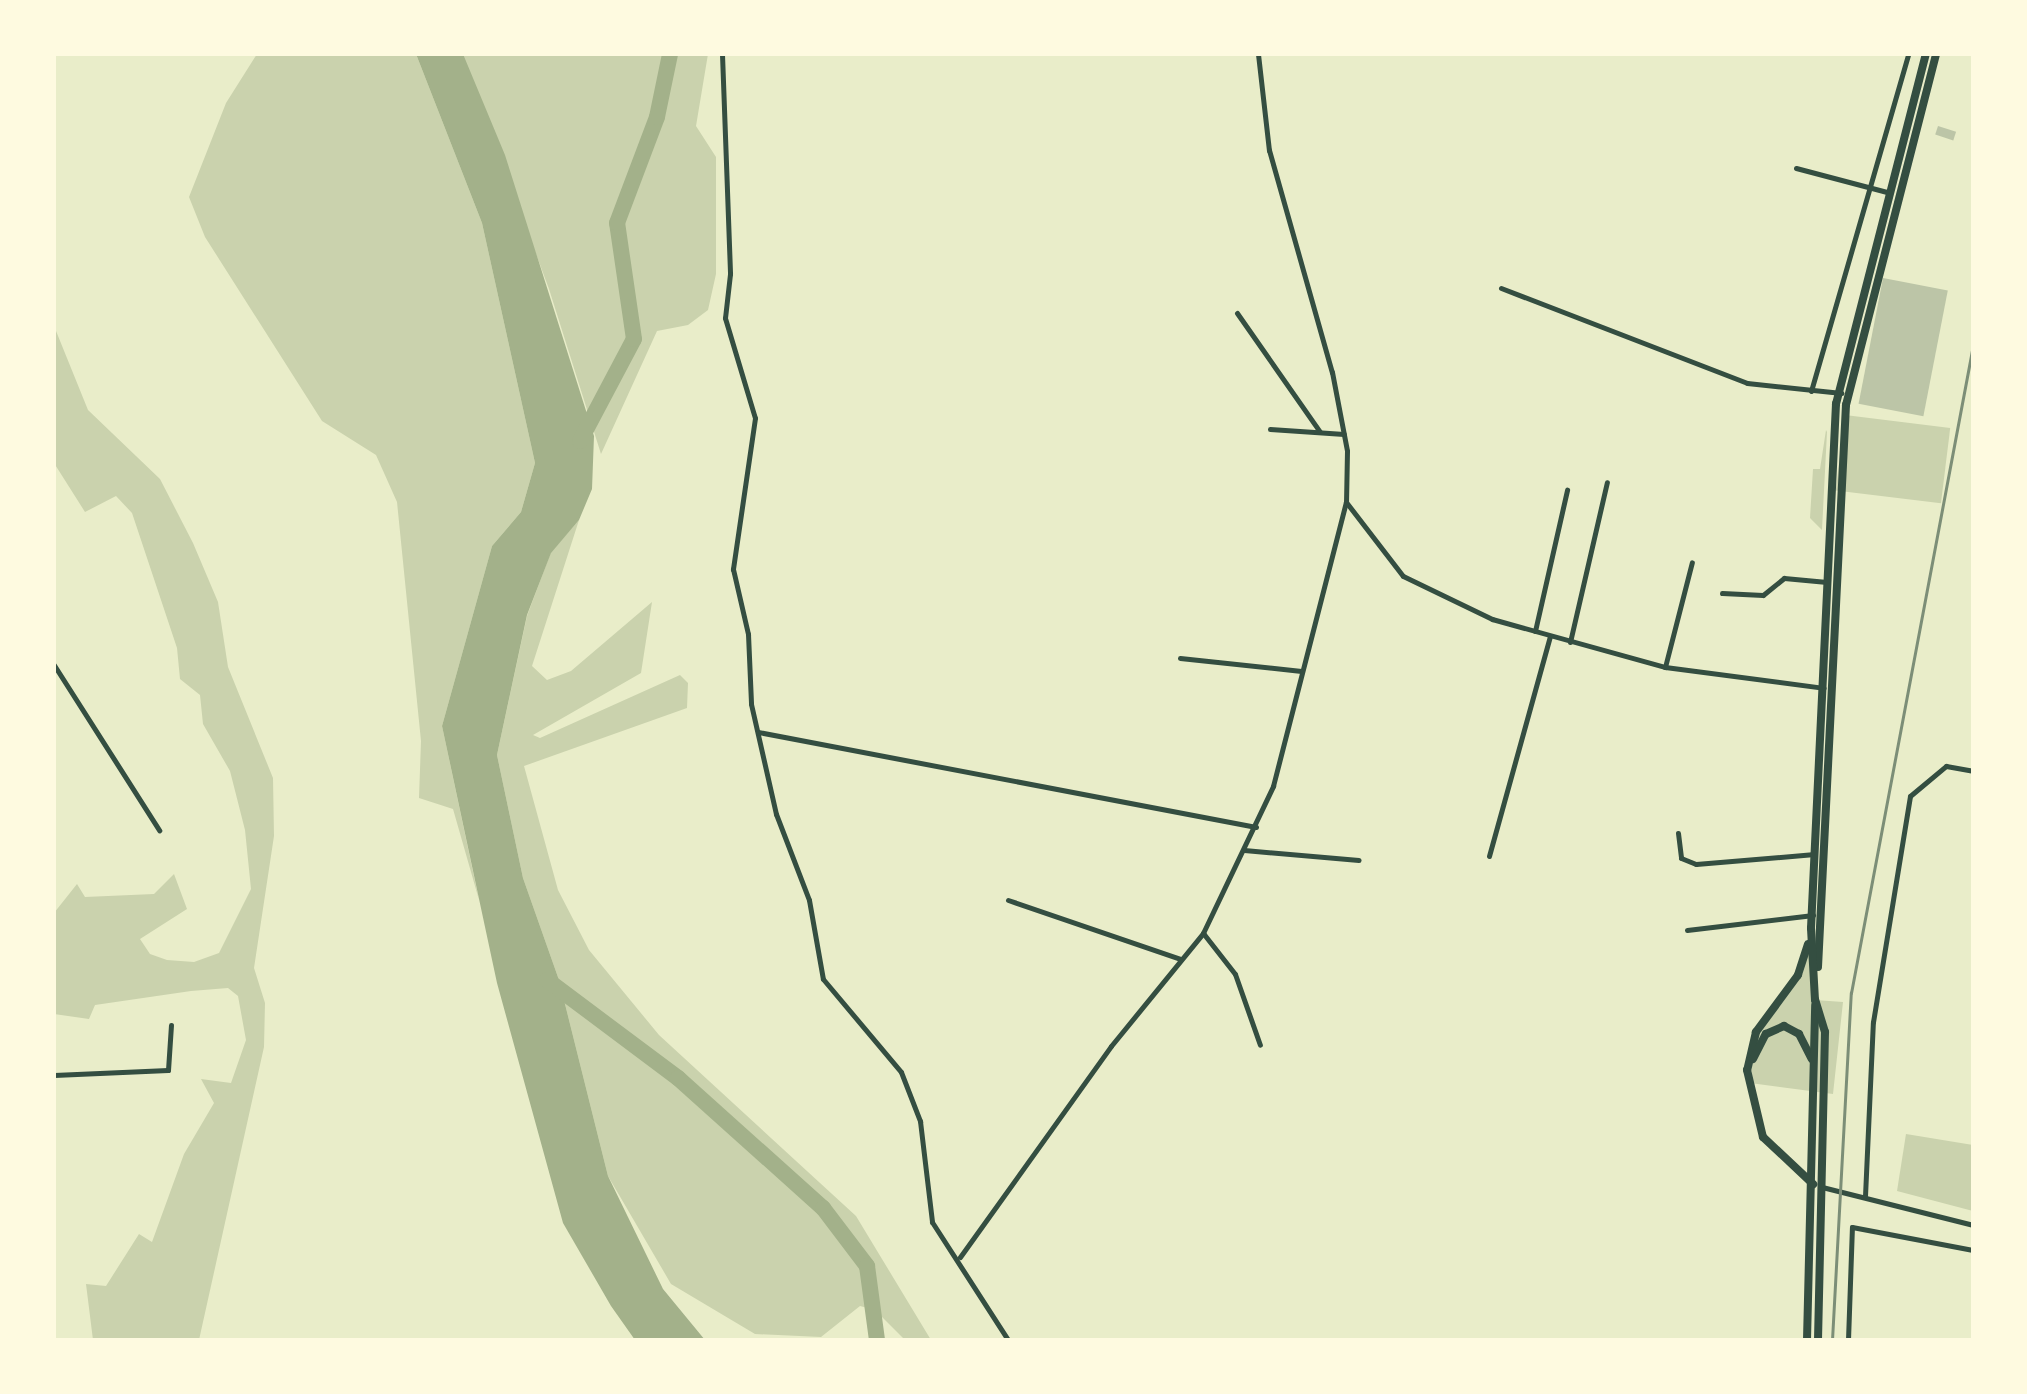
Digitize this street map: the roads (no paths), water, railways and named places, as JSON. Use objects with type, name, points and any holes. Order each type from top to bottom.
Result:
[{"type":"main road","points":[[1807,1340],[1808,1207],[1821,912],[1822,688],[1837,392],[1887,192],[1926,54]]},
{"type":"main road","points":[[1818,1340],[1825,1032],[1815,1000],[1811,916],[1832,689],[1847,393],[1936,54]]},
{"type":"main road","points":[[1752,1107],[1751,1047],[1798,975],[1811,928]]},
{"type":"main road","points":[[1813,1064],[1793,1029],[1766,1034],[1750,1069],[1752,1107],[1779,1158],[1822,1187]]},
{"type":"street","points":[[722,54],[730,274],[725,318],[747,373],[755,418],[733,569],[758,732],[776,814],[809,900],[823,979],[885,1048],[911,1093],[932,1222],[960,1257],[1008,1340]]},
{"type":"street","points":[[960,1257],[1180,959],[1203,933],[1256,827],[1332,565],[1346,502],[1344,434],[1269,150],[1258,54]]},
{"type":"street","points":[[1811,391],[1908,54]]},
{"type":"street","points":[[1796,168],[1887,192]]},
{"type":"street","points":[[1501,288],[1747,383],[1847,393]]},
{"type":"street","points":[[1237,313],[1320,432]]},
{"type":"street","points":[[1270,429],[1344,434]]},
{"type":"street","points":[[1570,642],[1607,482]]},
{"type":"street","points":[[1535,631],[1567,490]]},
{"type":"street","points":[[1346,502],[1403,576],[1442,599],[1550,636],[1665,667],[1832,689]]},
{"type":"street","points":[[1665,667],[1692,562]]},
{"type":"street","points":[[1722,593],[1763,595],[1784,578],[1827,582]]},
{"type":"street","points":[[1489,856],[1550,636]]},
{"type":"street","points":[[1180,658],[1301,671]]},
{"type":"street","points":[[54,665],[159,830]]},
{"type":"street","points":[[758,732],[1256,827]]},
{"type":"street","points":[[1865,1196],[1873,1022],[1910,796],[1946,766],[1973,771]]},
{"type":"street","points":[[1678,833],[1681,858],[1696,864],[1819,853]]},
{"type":"street","points":[[1244,850],[1359,860]]},
{"type":"street","points":[[1008,900],[1180,959]]},
{"type":"street","points":[[1687,930],[1811,916],[1821,912]]},
{"type":"street","points":[[1203,933],[1235,974],[1260,1045]]},
{"type":"street","points":[[54,1075],[168,1070],[171,1025]]},
{"type":"street","points":[[1822,1187],[1973,1225]]},
{"type":"street","points":[[1848,1340],[1852,1227],[1973,1250]]},
{"type":"waterway","points":[[580,441],[634,339],[617,223],[657,117],[670,54]]},
{"type":"waterway","points":[[547,980],[678,1078],[823,1208],[867,1266],[877,1340]]},
{"type":"railway","points":[[1832,1340],[1851,993],[1973,345]]}]
